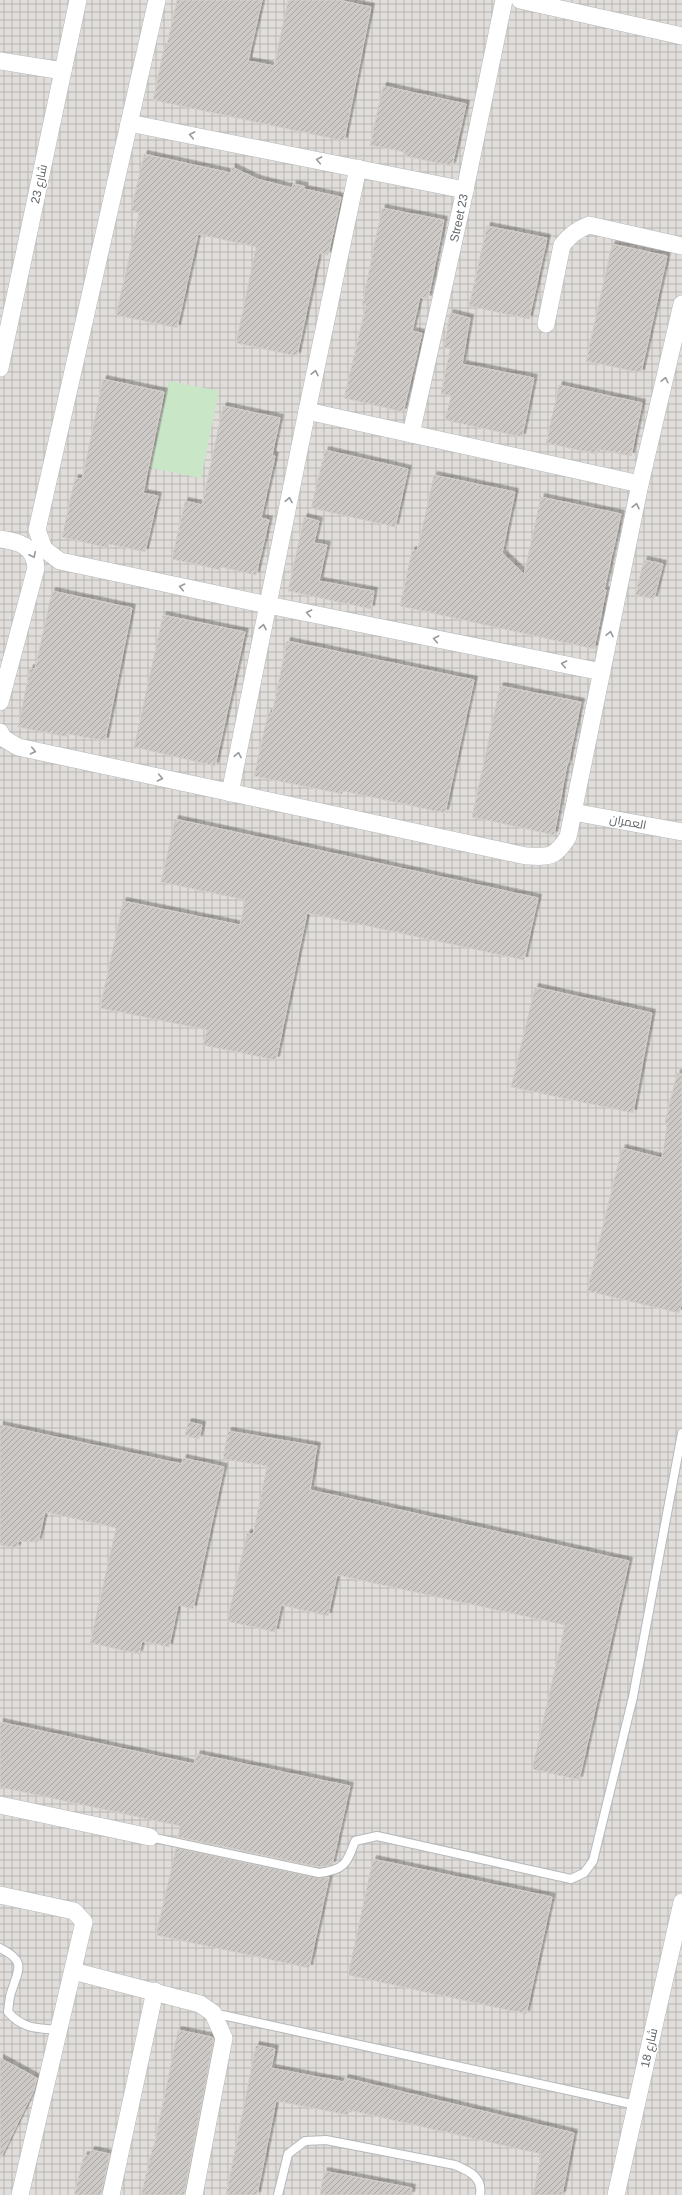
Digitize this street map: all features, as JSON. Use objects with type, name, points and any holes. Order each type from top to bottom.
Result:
[{"type":"street","name":"شارع 23","points":[[0,368],[78,0]]},
{"type":"street","points":[[157,0],[37,530],[44,549],[60,561],[268,605],[602,672]]},
{"type":"street","name":"Street 23","points":[[410,434],[465,190],[504,0]]},
{"type":"street","points":[[520,0],[682,36]]},
{"type":"street","points":[[0,60],[63,71]]},
{"type":"street","points":[[129,123],[465,190]]},
{"type":"street","points":[[230,793],[306,411],[358,168]]},
{"type":"street","points":[[546,324],[562,245],[569,236],[579,229],[589,225],[682,246]]},
{"type":"street","points":[[0,732],[7,741],[18,747],[526,856],[548,857],[561,848],[568,837],[640,484],[682,304]]},
{"type":"street","points":[[306,411],[640,484]]},
{"type":"street","points":[[0,539],[20,543],[26,546],[34,556],[36,568],[0,702]]},
{"type":"street","name":"العمران","points":[[573,812],[682,832]]},
{"type":"street","points":[[0,1805],[150,1837]]},
{"type":"street","points":[[0,1895],[74,1911],[84,1922],[60,2030],[20,2195]]},
{"type":"street","name":"شارع 18","points":[[616,2195],[636,2105],[678,1942],[682,1902]]},
{"type":"street","points":[[73,1971],[155,1991],[200,2004],[213,2013],[224,2038],[194,2195]]},
{"type":"street","points":[[111,2195],[155,1991]]},
{"type":"lane","points":[[150,1837],[319,1873],[333,1871],[348,1862],[355,1841],[377,1836],[570,1879],[584,1873],[593,1861],[633,1697],[682,1433]]},
{"type":"lane","points":[[0,1948],[8,1952],[17,1961],[19,1972],[12,1990],[8,2012],[16,2021],[26,2026],[60,2030]]},
{"type":"lane","points":[[213,2013],[636,2105]]},
{"type":"lane","points":[[278,2195],[288,2154],[305,2141],[326,2140],[455,2165],[474,2174],[481,2188],[480,2195]]},
{"type":"shaded area","points":[[0,0],[682,0],[682,2195],[0,2195]]},
{"type":"green space","points":[[169,381],[219,391],[201,478],[151,468]]},
{"type":"building","points":[[177,0],[262,0],[248,61],[274,66],[288,0],[338,0],[371,7],[344,141],[153,100],[165,43],[167,44]]},
{"type":"building","points":[[383,86],[466,104],[452,166],[404,156],[405,152],[370,145]]},
{"type":"building","points":[[144,154],[231,173],[232,167],[257,179],[292,188],[293,184],[304,186],[304,189],[341,197],[328,255],[319,253],[297,356],[236,343],[256,247],[198,234],[177,328],[116,315],[139,213],[131,211]]},
{"type":"building","points":[[382,208],[444,220],[428,299],[420,297],[412,331],[422,333],[403,412],[344,398],[366,305],[362,305]]},
{"type":"building","points":[[487,226],[547,238],[529,319],[469,306]]},
{"type":"building","points":[[612,244],[667,256],[641,373],[586,361]]},
{"type":"building","points":[[450,313],[470,318],[462,364],[534,378],[522,437],[445,420],[451,396],[441,394],[450,349],[444,348]]},
{"type":"building","points":[[103,379],[164,392],[143,493],[158,496],[145,552],[109,544],[108,548],[62,537],[75,478],[82,479]]},
{"type":"building","points":[[559,385],[642,403],[631,456],[597,449],[596,454],[546,443]]},
{"type":"building","points":[[223,406],[280,418],[272,455],[275,456],[261,518],[269,520],[256,575],[221,567],[220,570],[172,559],[185,501],[202,505]]},
{"type":"building","points":[[325,450],[408,469],[395,527],[311,508]]},
{"type":"building","points":[[434,475],[515,492],[502,553],[524,574],[541,497],[621,514],[604,590],[606,590],[594,649],[400,606],[412,550],[417,551]]},
{"type":"building","points":[[304,517],[319,521],[314,543],[327,545],[319,581],[374,591],[371,609],[288,591]]},
{"type":"building","points":[[644,560],[663,564],[654,599],[635,595]]},
{"type":"building","points":[[52,591],[132,608],[105,741],[68,734],[68,737],[18,727],[30,668],[35,669]]},
{"type":"building","points":[[163,615],[245,632],[215,766],[134,747]]},
{"type":"building","points":[[287,641],[474,680],[445,813],[343,791],[342,794],[254,776],[268,713],[272,714]]},
{"type":"building","points":[[500,686],[581,702],[567,764],[554,835],[472,817]]},
{"type":"building","points":[[175,819],[538,898],[524,960],[307,913],[276,1060],[203,1045],[207,1030],[100,1008],[123,901],[240,925],[245,900],[161,882]]},
{"type":"building","points":[[535,987],[652,1013],[633,1113],[511,1087]]},
{"type":"building","points":[[677,1073],[682,1074],[682,1302],[679,1313],[587,1291],[622,1148],[662,1158],[667,1124],[665,1122]]},
{"type":"building","points":[[188,1422],[202,1425],[199,1439],[185,1436]]},
{"type":"building","points":[[0,1425],[182,1464],[183,1458],[224,1467],[193,1609],[178,1605],[169,1647],[142,1641],[139,1654],[90,1643],[116,1528],[45,1512],[38,1542],[18,1541],[17,1548],[0,1545]]},
{"type":"building","points":[[228,1431],[317,1446],[310,1490],[629,1561],[579,1780],[532,1769],[565,1625],[337,1575],[328,1616],[281,1605],[275,1632],[227,1621],[247,1533],[253,1534],[267,1466],[223,1459]]},
{"type":"building","points":[[0,1722],[194,1764],[197,1754],[350,1786],[332,1865],[319,1867],[178,1837],[180,1826],[0,1787]]},
{"type":"building","points":[[176,1848],[318,1878],[329,1877],[309,1968],[156,1935]]},
{"type":"building","points":[[373,1859],[552,1897],[526,2014],[348,1975]]},
{"type":"building","points":[[178,2030],[212,2037],[214,2039],[184,2195],[141,2195],[154,2146]]},
{"type":"building","points":[[256,2045],[275,2049],[271,2068],[344,2082],[345,2078],[574,2133],[562,2195],[533,2195],[541,2154],[349,2110],[348,2115],[276,2101],[257,2195],[226,2195]]},
{"type":"building","points":[[0,2058],[37,2078],[34,2090],[0,2159]]},
{"type":"building","points":[[91,2150],[110,2154],[101,2195],[74,2195],[84,2155],[90,2156]]},
{"type":"building","points":[[324,2171],[412,2188],[411,2195],[320,2195]]}]
